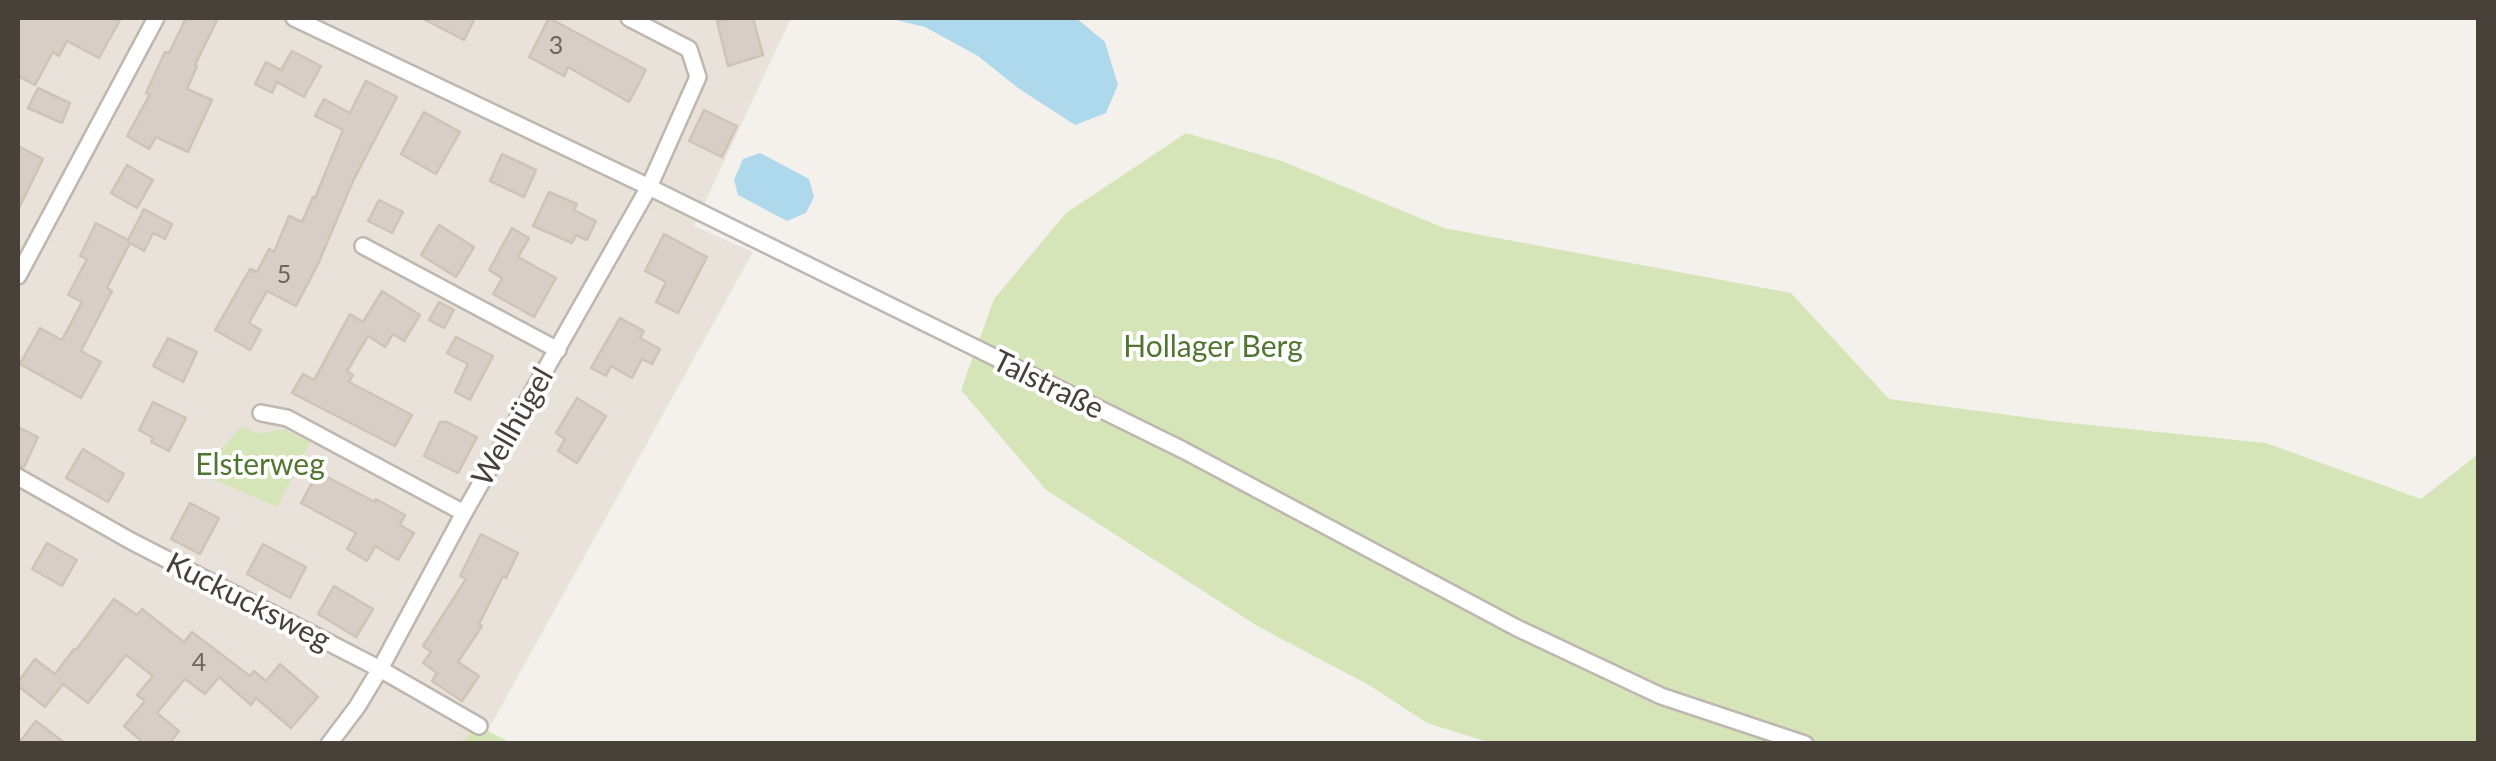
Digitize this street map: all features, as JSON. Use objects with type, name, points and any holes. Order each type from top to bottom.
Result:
[{"type":"street","points":[[18,276],[156,18]]},
{"type":"street","name":"Talstraße","points":[[294,18],[649,187],[1183,450],[1516,628],[1661,696],[1805,744]]},
{"type":"street","name":"Wellhügel","points":[[329,744],[380,669],[649,187],[698,77],[689,49],[629,18]]},
{"type":"street","points":[[363,246],[558,350]]},
{"type":"street","points":[[261,413],[288,418],[464,513]]},
{"type":"street","name":"Kuckucksweg","points":[[18,477],[130,541],[380,669],[479,726]]},
{"type":"shaded area","points":[[18,18],[791,18],[694,226],[753,252],[481,743],[18,743]]},
{"type":"green space","name":"Hollager Berg","points":[[1186,133],[1282,161],[1444,228],[1791,293],[1889,399],[2266,443],[2421,499],[2478,454],[2478,743],[1491,743],[1427,723],[1369,685],[1259,627],[1046,490],[961,390],[994,299],[1066,213]]},
{"type":"green space","name":"Elsterweg","points":[[242,426],[259,434],[284,429],[310,442],[277,507],[199,473]]},
{"type":"green space","points":[[479,726],[511,743],[459,744]]},
{"type":"water","points":[[888,18],[1076,18],[1105,42],[1118,85],[1106,113],[1075,125],[978,56],[925,27]]},
{"type":"water","points":[[760,153],[809,179],[814,197],[806,213],[787,221],[738,195],[734,180],[743,159]]},
{"type":"building","points":[[21,18],[121,18],[99,58],[67,41],[59,56],[53,52],[35,85],[18,76]]},
{"type":"building","points":[[186,18],[218,18],[187,89],[212,100],[188,152],[156,137],[149,149],[127,136],[150,94],[146,93],[165,52],[169,53]]},
{"type":"building","points":[[421,18],[475,18],[464,40]]},
{"type":"building","points":[[549,18],[646,70],[629,102],[568,67],[564,76],[529,57]]},
{"type":"building","points":[[753,18],[763,55],[728,66],[717,21]]},
{"type":"building","points":[[292,51],[321,66],[304,97],[277,82],[272,93],[255,84],[266,62],[281,70]]},
{"type":"building","points":[[366,81],[397,97],[353,181],[296,306],[267,291],[249,323],[261,330],[250,350],[215,330],[250,269],[257,272],[269,249],[274,252],[289,216],[302,222],[315,198],[343,130],[315,116],[324,99],[350,113]]},
{"type":"building","points":[[38,88],[70,103],[62,123],[28,108]]},
{"type":"building","points":[[704,110],[737,126],[722,157],[689,141]]},
{"type":"building","points":[[424,112],[460,132],[436,174],[401,154]]},
{"type":"building","points":[[18,146],[43,159],[18,210]]},
{"type":"building","points":[[502,154],[536,170],[524,197],[490,181]]},
{"type":"building","points":[[127,165],[153,180],[137,208],[111,193]]},
{"type":"building","points":[[549,192],[577,204],[574,210],[596,221],[587,240],[576,235],[572,243],[533,226]]},
{"type":"building","points":[[379,200],[403,212],[392,233],[368,221]]},
{"type":"building","points":[[144,209],[172,224],[165,239],[153,233],[144,251],[130,243],[107,288],[112,291],[81,351],[101,362],[81,398],[20,364],[40,328],[62,340],[82,302],[68,295],[87,259],[80,256],[96,223],[128,240]]},
{"type":"building","points":[[439,225],[474,247],[456,277],[421,255]]},
{"type":"building","points":[[512,228],[529,238],[518,257],[556,278],[534,317],[493,294],[502,278],[489,270]]},
{"type":"building","points":[[664,234],[707,257],[678,313],[656,302],[666,282],[645,271]]},
{"type":"building","points":[[382,291],[420,315],[404,341],[393,334],[385,347],[368,336],[347,371],[353,375],[349,382],[412,415],[395,446],[292,393],[303,374],[314,380],[350,314],[363,322]]},
{"type":"building","points":[[439,302],[454,310],[444,328],[429,320]]},
{"type":"building","points":[[620,318],[644,331],[640,338],[660,349],[652,364],[642,359],[632,378],[611,366],[606,376],[591,368]]},
{"type":"building","points":[[456,337],[493,356],[470,400],[455,392],[468,364],[447,353]]},
{"type":"building","points":[[168,338],[197,352],[183,382],[153,366]]},
{"type":"building","points":[[577,398],[606,416],[577,463],[558,451],[565,439],[556,433]]},
{"type":"building","points":[[153,402],[186,418],[169,451],[139,430]]},
{"type":"building","points":[[440,422],[477,437],[458,473],[424,456]]},
{"type":"building","points":[[18,427],[38,437],[24,467],[18,466]]},
{"type":"building","points":[[83,449],[124,474],[108,502],[66,478]]},
{"type":"building","points":[[318,472],[405,515],[400,525],[414,533],[398,560],[375,546],[367,561],[347,549],[356,533],[301,503]]},
{"type":"building","points":[[190,503],[219,518],[200,554],[171,539]]},
{"type":"building","points":[[481,534],[518,553],[479,624],[482,626],[458,662],[479,676],[462,701],[432,681],[437,673],[423,663],[431,652],[423,646],[466,579],[460,576]]},
{"type":"building","points":[[47,543],[77,560],[62,586],[32,569]]},
{"type":"building","points":[[263,544],[306,567],[290,598],[247,574]]},
{"type":"building","points":[[334,586],[373,609],[356,637],[318,614]]},
{"type":"building","points":[[114,599],[137,615],[142,609],[184,642],[192,632],[250,676],[254,671],[266,681],[280,664],[318,697],[291,728],[256,698],[251,705],[219,677],[205,694],[185,679],[157,713],[179,731],[169,744],[145,744],[124,726],[145,701],[137,695],[153,676],[126,655],[88,703],[63,684],[45,707],[18,686],[35,659],[55,674]]},
{"type":"building","points":[[36,721],[66,744],[18,744]]}]
